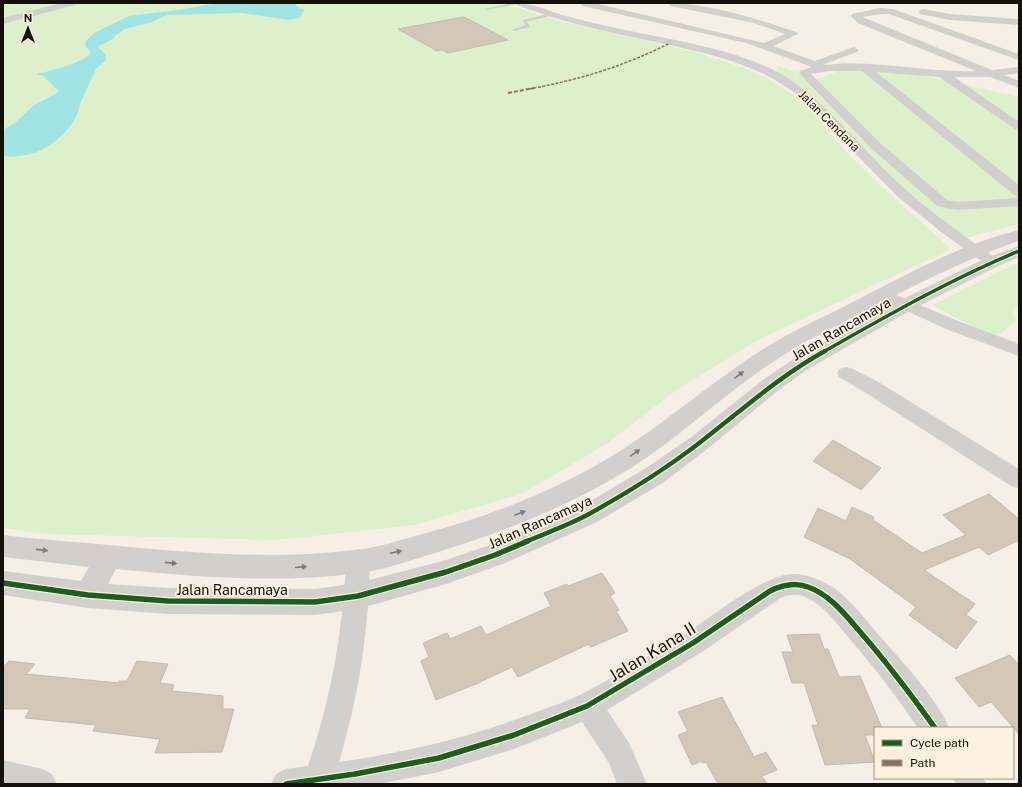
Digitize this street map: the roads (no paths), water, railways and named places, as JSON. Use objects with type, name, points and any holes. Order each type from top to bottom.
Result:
[{"type":"street","points":[[3,21],[72,3]]},
{"type":"street","name":"Jalan Cendana","points":[[521,3],[552,14],[721,55],[749,64],[777,76],[797,88],[813,102],[836,128],[886,178],[923,211],[983,256]]},
{"type":"street","points":[[583,3],[725,35],[765,46],[821,66],[942,74],[990,74],[1019,70]]},
{"type":"street","points":[[671,3],[756,21],[791,32],[793,34],[765,46]]},
{"type":"street","points":[[890,3],[934,15],[1019,22]]},
{"type":"street","points":[[1019,57],[887,11],[856,15],[854,17],[1019,85]]},
{"type":"street","points":[[945,30],[940,26],[939,22],[951,21],[1019,27]]},
{"type":"street","points":[[990,25],[1005,30]]},
{"type":"street","points":[[854,50],[821,66],[808,70],[804,72],[804,75],[840,108],[875,145],[938,200],[946,204],[957,206],[1019,202]]},
{"type":"street","points":[[865,68],[1019,192]]},
{"type":"street","points":[[942,74],[1019,127]]},
{"type":"street","name":"Jalan Rancamaya","points":[[3,583],[88,595],[168,601],[315,602],[358,596],[446,572],[495,555],[588,515],[654,475],[698,444],[772,384],[801,364],[906,305],[983,256],[1019,236]]},
{"type":"street","name":"Jalan Rancamaya","points":[[3,546],[216,566],[294,567],[358,561],[412,548],[487,526],[530,509],[587,481],[624,460],[764,358],[882,294],[947,262],[1019,251]]},
{"type":"street","points":[[882,294],[952,325],[1019,350]]},
{"type":"street","points":[[846,373],[1019,480]]},
{"type":"street","points":[[88,595],[108,557]]},
{"type":"street","points":[[318,782],[351,659],[358,596],[358,561]]},
{"type":"street","name":"Jalan Kana II","points":[[286,784],[318,782],[439,758],[514,735],[587,706],[693,643],[770,591],[781,585],[792,583],[814,589],[841,610],[888,665],[934,727]]},
{"type":"street","points":[[587,706],[615,744],[629,773],[632,784]]},
{"type":"street","points":[[3,774],[42,784]]},
{"type":"lane","points":[[486,9],[521,3]]},
{"type":"lane","points":[[514,30],[528,26],[524,21],[552,14]]},
{"type":"water","points":[[218,3],[297,3],[296,6],[304,10],[300,18],[289,20],[242,13],[167,15],[152,22],[125,29],[113,39],[99,46],[99,48],[106,55],[106,60],[96,69],[75,119],[70,127],[49,146],[41,150],[26,155],[3,156],[3,130],[16,122],[33,106],[59,92],[45,77],[37,74],[67,66],[82,60],[91,52],[85,46],[86,41],[94,33],[129,16]]}]
